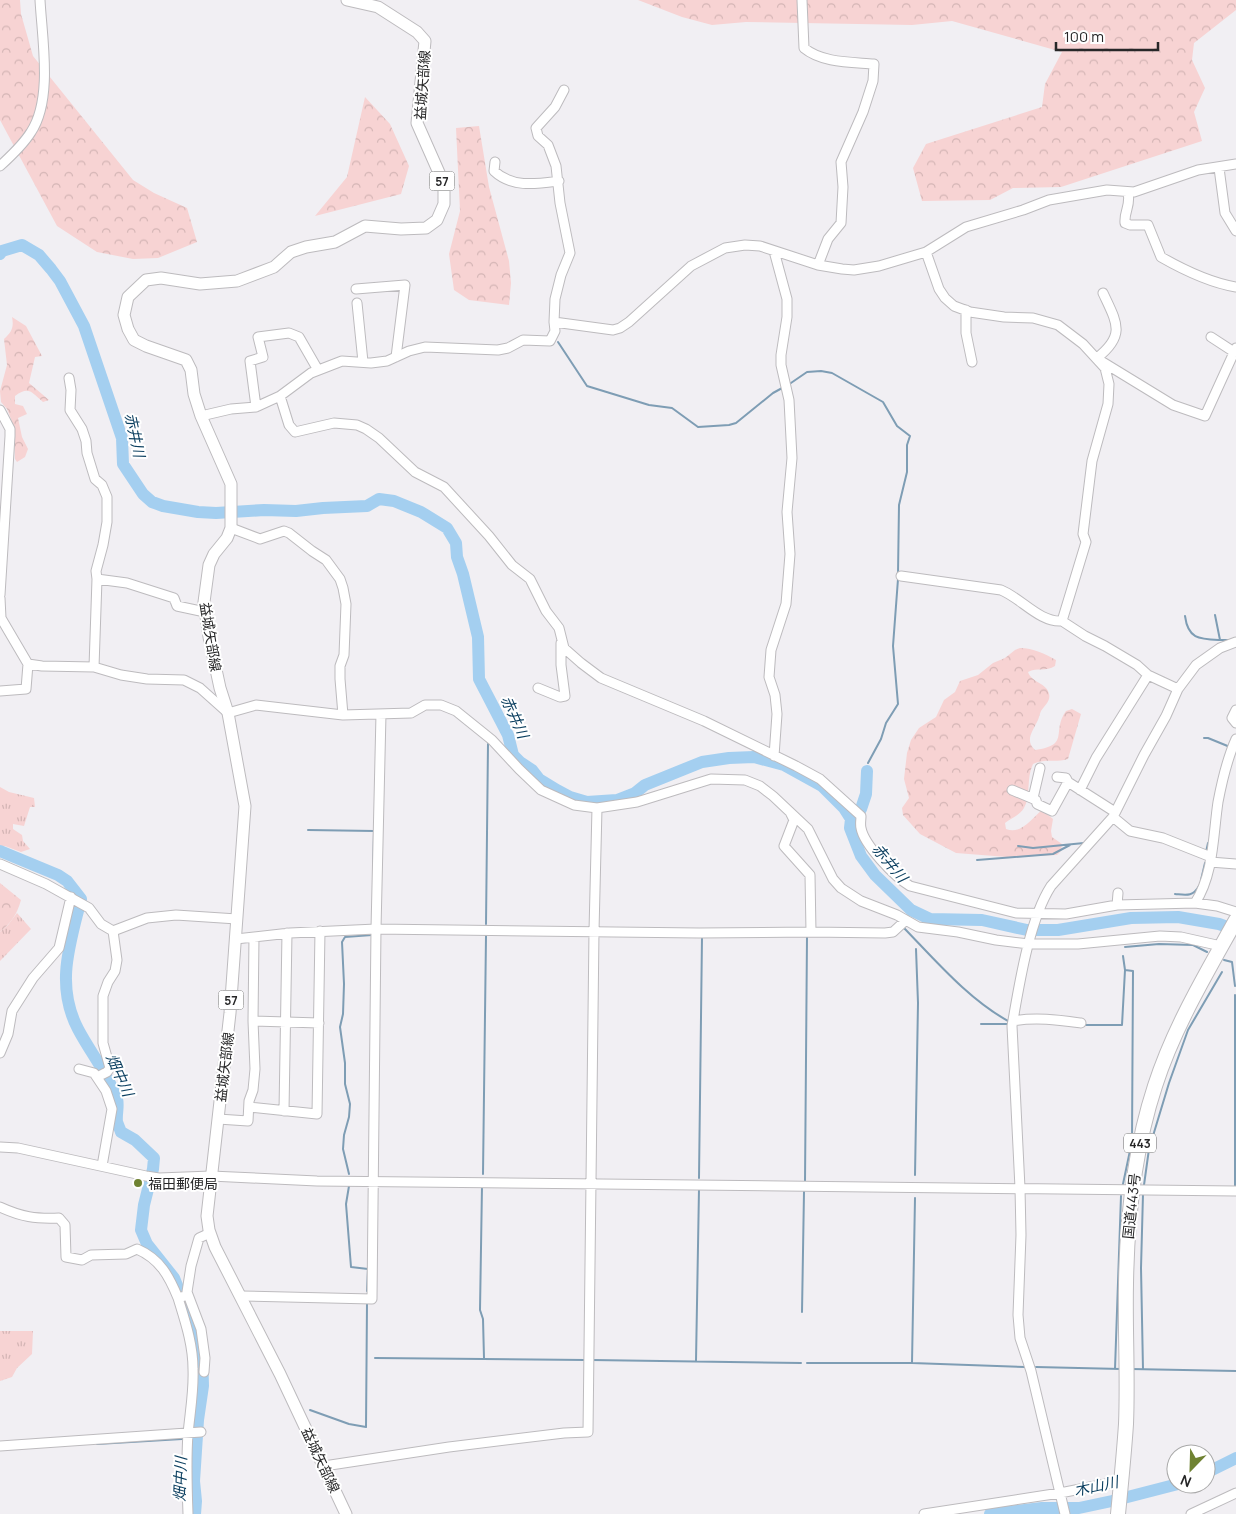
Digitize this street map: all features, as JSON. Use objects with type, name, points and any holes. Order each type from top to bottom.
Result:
[{"type":"highway","name":"国道443号","points":[[1118,1514],[1126,1423],[1127,1253],[1132,1191],[1139,1148],[1155,1085],[1188,1009],[1236,920]]},
{"type":"main road","name":"益城矢部線","points":[[346,1514],[241,1296],[215,1247],[210,1233],[208,1216],[211,1176],[230,1013],[245,806],[204,602],[214,554],[227,538],[231,523],[231,484],[201,416],[194,394],[191,370],[186,360],[134,340],[124,315],[128,298],[146,280],[161,278],[200,284],[237,281],[274,268],[291,252],[306,247],[335,242],[365,226],[402,229],[426,228],[438,220],[444,204],[444,189],[440,175],[417,123],[425,41],[417,32],[378,8],[347,0]]},
{"type":"street","points":[[0,166],[31,132],[42,108],[45,77],[40,0]]},
{"type":"street","points":[[802,0],[804,48],[810,54],[833,60],[874,64],[873,81],[863,112],[841,162],[843,187],[841,223],[828,239],[818,265]]},
{"type":"street","points":[[201,416],[231,409],[256,407],[280,396],[318,370],[342,361],[387,361],[409,351],[425,347],[498,350],[508,348],[524,340],[550,340],[555,331],[555,299],[561,275],[570,253],[560,203],[556,166],[548,146],[538,136],[536,128],[555,107],[564,90]]},
{"type":"street","points":[[495,162],[494,171],[500,177],[514,182],[534,184],[559,181]]},
{"type":"street","points":[[554,322],[613,330],[620,328],[630,322],[691,266],[725,248],[745,245],[760,246],[818,265],[854,270],[897,262],[926,252],[966,227],[1023,210],[1048,200],[1107,190],[1134,192],[1198,170],[1236,164]]},
{"type":"street","points":[[1219,168],[1225,213],[1236,231]]},
{"type":"street","points":[[1128,192],[1130,202],[1125,223],[1130,225],[1148,225],[1161,257],[1176,266],[1227,286],[1236,287]]},
{"type":"street","points":[[774,251],[787,299],[787,317],[780,355],[790,411],[792,458],[787,512],[790,554],[786,604],[771,650],[769,677],[775,695],[777,714],[774,756]]},
{"type":"street","points":[[926,252],[939,289],[954,306],[1004,317],[1033,318],[1058,325],[1083,344],[1097,358],[1105,368],[1108,376],[1108,404],[1092,461],[1082,534],[1086,542],[1062,621]]},
{"type":"street","points":[[356,289],[405,285],[396,357]]},
{"type":"street","points":[[1097,358],[1110,348],[1114,342],[1116,332],[1114,318],[1103,293]]},
{"type":"street","points":[[356,303],[363,362]]},
{"type":"street","points":[[966,310],[966,333],[972,362]]},
{"type":"street","points":[[256,407],[250,361],[263,357],[258,337],[289,333],[299,337],[318,370]]},
{"type":"street","points":[[1097,358],[1173,405],[1205,416],[1235,350],[1211,337]]},
{"type":"street","points":[[69,378],[71,390],[70,410],[82,429],[95,479],[102,485],[106,497],[107,522],[96,572],[94,667]]},
{"type":"street","points":[[280,396],[289,425],[295,432],[334,424],[357,426],[366,429],[379,438],[415,472],[444,487],[489,536],[512,565],[530,579],[546,611],[562,634],[560,638],[561,665],[565,696],[560,697],[538,688]]},
{"type":"street","points":[[0,410],[4,423],[10,429],[0,597],[1,619],[28,664],[26,689],[0,691]]},
{"type":"street","points":[[231,523],[260,540],[284,531],[289,533],[312,552],[326,560],[340,579],[344,588],[346,604],[344,655],[340,666],[343,714]]},
{"type":"street","points":[[901,576],[1001,590],[1012,594],[1027,607],[1047,618],[1062,621],[1137,665],[1148,675],[1178,689]]},
{"type":"street","points":[[97,579],[127,583],[174,598],[177,606],[205,612]]},
{"type":"street","points":[[560,638],[564,648],[602,678],[704,721],[820,779],[861,816],[860,827],[865,838],[901,881],[910,886],[1016,913],[1037,916],[1066,914],[1117,905],[1195,902],[1236,912]]},
{"type":"street","points":[[1066,1514],[1031,1371],[1020,1338],[1018,1315],[1021,1235],[1020,1188],[1013,1021],[1030,942],[1045,895],[1114,814],[1144,754],[1166,716],[1178,689],[1196,664],[1220,648],[1236,642]]},
{"type":"street","points":[[28,664],[94,667],[122,675],[147,679],[184,680],[200,688],[228,714],[256,705],[343,714],[411,713],[425,705],[441,705],[456,711],[492,740],[541,790],[574,805],[597,808],[637,802],[700,782],[721,778],[745,780],[760,786],[788,809],[808,829],[833,879],[841,888],[860,901],[883,909],[918,927],[958,932],[996,940],[1078,944],[1160,936],[1181,937],[1222,946]]},
{"type":"street","points":[[1080,790],[1096,758],[1148,675]]},
{"type":"street","points":[[1236,710],[1232,718],[1236,723]]},
{"type":"street","points":[[241,1296],[372,1298],[372,1181],[381,714]]},
{"type":"street","points":[[1195,902],[1200,895],[1210,859],[1218,800],[1226,766],[1236,739]]},
{"type":"street","points":[[1033,798],[1040,768]]},
{"type":"street","points":[[1057,777],[1066,778],[1068,782],[1114,814],[1130,831],[1163,838],[1210,859],[1236,864]]},
{"type":"street","points":[[1012,790],[1033,798],[1037,804],[1052,811],[1068,782]]},
{"type":"street","points":[[324,1466],[459,1446],[564,1433],[588,1432],[590,1184],[597,808]]},
{"type":"street","points":[[788,809],[794,820],[784,846],[810,875],[811,932]]},
{"type":"street","points":[[0,864],[84,905],[89,908],[101,924],[113,931]]},
{"type":"street","points":[[1117,905],[1118,893]]},
{"type":"street","points":[[0,1053],[8,1034],[12,1011],[33,978],[59,948],[72,898]]},
{"type":"street","points":[[113,931],[147,918],[176,915],[237,919]]},
{"type":"street","points":[[236,939],[287,933],[376,929],[699,933],[893,932],[906,920]]},
{"type":"street","points":[[101,1075],[110,1068],[103,1044],[103,996],[108,982],[115,972],[116,960],[113,931]]},
{"type":"street","points":[[249,1107],[317,1114],[320,931]]},
{"type":"street","points":[[284,1111],[287,933]]},
{"type":"street","points":[[218,1119],[248,1121],[249,1101],[254,1090],[255,1069],[253,1021],[254,936]]},
{"type":"street","points":[[1013,1021],[1047,1019],[1081,1023]]},
{"type":"street","points":[[253,1021],[319,1023]]},
{"type":"street","points":[[80,1069],[101,1075]]},
{"type":"street","points":[[101,1075],[112,1109],[102,1166]]},
{"type":"street","points":[[0,1147],[18,1148],[159,1178],[211,1176],[317,1181],[1236,1191]]},
{"type":"street","points":[[0,1207],[18,1215],[43,1219],[59,1218],[64,1225],[66,1258],[82,1260],[91,1255],[126,1254],[137,1249],[147,1253],[162,1267],[183,1296],[201,1329],[205,1358],[204,1372]]},
{"type":"street","points":[[188,1514],[187,1485],[194,1433],[193,1368],[183,1296],[199,1238],[210,1233]]},
{"type":"street","points":[[0,1446],[194,1433]]},
{"type":"street","points":[[924,1514],[1060,1493],[1121,1481]]},
{"type":"street","points":[[1190,1514],[1236,1494]]},
{"type":"green space","points":[[0,0],[20,0],[21,14],[33,56],[133,180],[154,193],[187,208],[197,242],[158,258],[133,259],[97,252],[57,226],[0,120]]},
{"type":"green space","points":[[638,0],[1236,0],[1236,10],[1194,43],[1192,60],[1205,88],[1194,112],[1202,141],[1061,187],[1013,188],[990,200],[922,201],[913,168],[926,144],[1042,107],[1045,84],[1062,52],[952,21],[912,25],[746,22],[712,25],[682,17]]},
{"type":"green space","points":[[365,97],[390,124],[409,166],[401,194],[315,216],[347,177]]},
{"type":"green space","points":[[479,126],[489,187],[509,261],[511,283],[509,305],[469,300],[454,290],[449,254],[460,211],[456,128]]},
{"type":"green space","points":[[12,317],[26,326],[42,356],[35,357],[29,383],[49,400],[43,402],[33,393],[27,391],[15,396],[15,404],[23,406],[27,414],[18,418],[22,437],[28,449],[25,457],[17,462],[15,459],[14,432],[11,419],[7,409],[1,402],[0,391],[7,365],[4,339],[12,329]]},
{"type":"green space","points":[[1020,648],[1034,650],[1056,660],[1055,666],[1052,668],[1028,672],[1033,679],[1048,690],[1049,697],[1030,736],[1032,747],[1035,750],[1046,748],[1057,741],[1062,718],[1066,711],[1072,709],[1081,714],[1068,759],[1042,761],[1033,764],[1024,808],[1005,823],[1006,829],[1016,830],[1021,828],[1042,810],[1053,819],[1052,837],[1062,844],[1061,851],[1057,855],[1007,857],[956,853],[920,834],[903,815],[902,808],[909,798],[904,779],[907,753],[911,740],[919,728],[936,717],[944,700],[955,692],[960,681],[978,675],[993,663]]},
{"type":"green space","points":[[0,787],[9,792],[34,798],[35,807],[30,807],[24,826],[13,824],[13,829],[22,835],[23,841],[30,849],[21,852],[5,846],[0,847]]},
{"type":"green space","points":[[0,883],[21,900],[13,918],[0,932]]},
{"type":"green space","points":[[17,913],[31,929],[0,961],[0,932]]},
{"type":"green space","points":[[0,1331],[33,1331],[32,1354],[17,1368],[12,1377],[0,1381]]},
{"type":"waterway","name":"赤井川","points":[[0,254],[2,251],[22,245],[39,255],[60,281],[84,326],[122,438],[123,464],[143,494],[152,502],[163,506],[216,513],[264,510],[296,511],[367,506],[379,499],[394,501],[421,512],[447,528],[456,543],[457,557],[478,637],[479,679],[508,735],[513,755],[532,770],[539,779],[557,790],[570,797],[587,802],[617,800],[635,793],[645,785],[702,762],[754,757],[784,765],[822,786],[844,808],[851,819],[850,828],[861,856],[875,875],[911,910],[930,919],[982,920],[1027,930],[1058,930],[1131,918],[1178,917],[1219,924],[1236,930]]},
{"type":"waterway","points":[[558,342],[587,386],[649,405],[672,408],[698,427],[736,423],[773,393],[784,387]]},
{"type":"waterway","points":[[788,385],[807,372],[821,371],[832,373],[883,402],[897,426],[910,436],[907,445],[907,472],[899,505],[898,574]]},
{"type":"waterway","points":[[868,763],[881,739],[886,723],[898,704],[893,646],[898,579]]},
{"type":"waterway","points":[[1215,615],[1220,640],[1230,640]]},
{"type":"waterway","points":[[1185,616],[1189,629],[1196,636],[1220,640]]},
{"type":"waterway","points":[[1204,738],[1230,747]]},
{"type":"waterway","points":[[486,924],[488,744]]},
{"type":"waterway","points":[[861,809],[866,794],[867,771]]},
{"type":"waterway","points":[[308,830],[374,831],[373,883]]},
{"type":"waterway","points":[[1018,846],[1033,848],[1084,843]]},
{"type":"waterway","points":[[1206,852],[1208,843]]},
{"type":"waterway","points":[[977,860],[1053,854],[1070,845]]},
{"type":"waterway","name":"畑中川","points":[[0,851],[58,875],[67,881],[81,899],[67,964],[67,996],[71,1013],[117,1099],[117,1122],[121,1132],[135,1140],[154,1158],[141,1230],[147,1244],[174,1278],[202,1352],[203,1386],[198,1420],[194,1481],[195,1514]]},
{"type":"waterway","points":[[1201,880],[1205,863]]},
{"type":"waterway","points":[[1175,894],[1192,894],[1199,886]]},
{"type":"waterway","points":[[904,928],[967,991],[981,1003],[1010,1022]]},
{"type":"waterway","points":[[349,1174],[343,1149],[350,1104],[345,1084],[345,1063],[340,1027],[343,1014],[344,984],[342,942],[345,937],[372,935]]},
{"type":"waterway","points":[[483,1174],[486,936]]},
{"type":"waterway","points":[[699,1178],[702,937]]},
{"type":"waterway","points":[[805,1182],[807,937]]},
{"type":"waterway","points":[[1125,947],[1159,944],[1193,945],[1207,952]]},
{"type":"waterway","points":[[915,1175],[918,1003],[916,949]]},
{"type":"waterway","points":[[1123,956],[1125,970],[1133,971],[1132,1141],[1123,1184]]},
{"type":"waterway","points":[[1224,960],[1232,962],[1235,986]]},
{"type":"waterway","points":[[1083,1025],[1122,1025],[1125,970]]},
{"type":"waterway","points":[[1144,1185],[1149,1149],[1169,1083],[1188,1030],[1222,972]]},
{"type":"waterway","points":[[1235,995],[1235,1189]]},
{"type":"waterway","points":[[981,1024],[1008,1024]]},
{"type":"waterway","points":[[349,1186],[346,1204],[351,1267],[368,1269],[367,1291]]},
{"type":"waterway","points":[[482,1186],[480,1310],[483,1319],[484,1358]]},
{"type":"waterway","points":[[696,1361],[699,1189]]},
{"type":"waterway","points":[[802,1312],[804,1192]]},
{"type":"waterway","points":[[1143,1194],[1141,1268],[1143,1369]]},
{"type":"waterway","points":[[1115,1369],[1121,1196]]},
{"type":"waterway","points":[[912,1363],[915,1198]]},
{"type":"waterway","points":[[310,1410],[349,1424],[366,1427],[367,1303]]},
{"type":"waterway","points":[[375,1358],[585,1360]]},
{"type":"waterway","points":[[592,1360],[801,1363]]},
{"type":"waterway","points":[[807,1363],[912,1363],[1025,1367]]},
{"type":"waterway","points":[[1036,1367],[1121,1369]]},
{"type":"waterway","points":[[1131,1369],[1236,1371]]},
{"type":"waterway","points":[[97,1444],[182,1439]]},
{"type":"waterway","name":"木山川","points":[[1216,1468],[1236,1458]]},
{"type":"waterway","name":"木山川","points":[[990,1514],[1042,1508],[1079,1508],[1166,1487]]},
{"type":"place","name":"福田郵便局","points":[[138,1183]]}]
